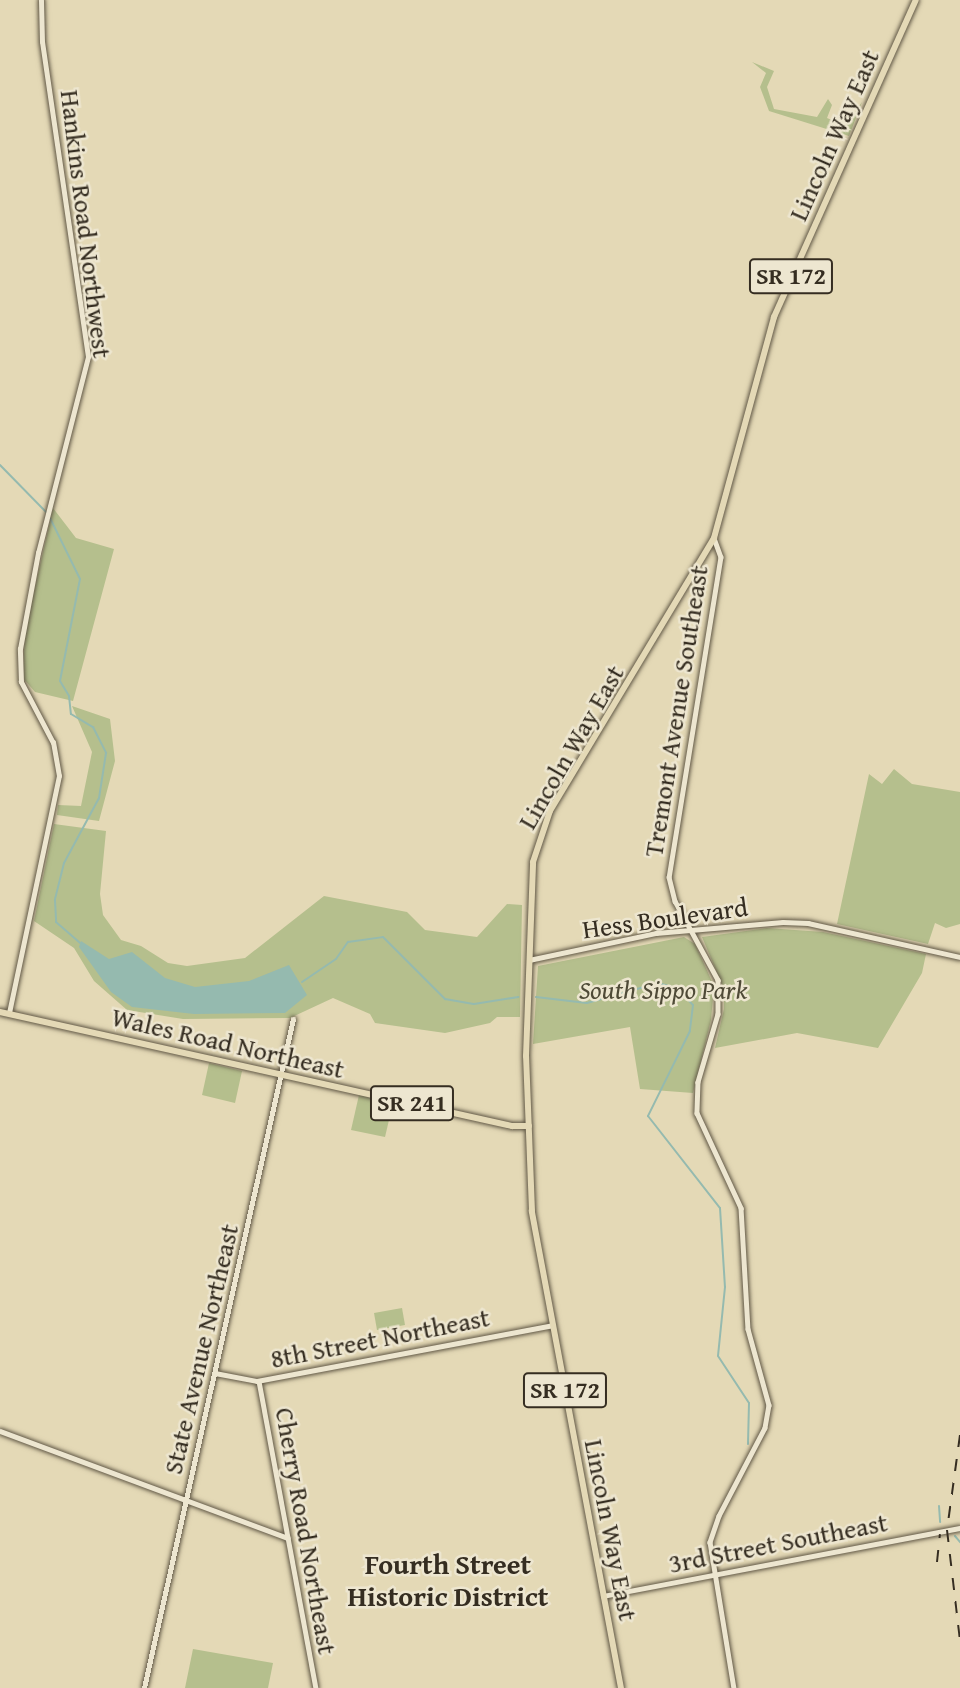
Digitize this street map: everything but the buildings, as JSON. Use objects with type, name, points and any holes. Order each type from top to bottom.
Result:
[{"type":"main road","name":"Lincoln Way East","points":[[621,1688],[533,1220],[529,1126],[528,961],[531,872],[542,827],[714,538],[774,317],[916,0]]},
{"type":"main road","name":"Wales Road Northeast","points":[[0,1012],[512,1126],[529,1126]]},
{"type":"street","name":"Hankins Road Northwest","points":[[9,1013],[59,781],[55,748],[27,699],[19,665],[46,526],[67,452],[88,350],[42,42],[41,0]]},
{"type":"street","name":"Tremont Avenue Southeast","points":[[714,538],[721,556],[669,872],[673,896],[714,970],[720,996],[698,1082],[697,1113],[741,1208],[748,1329],[769,1405],[763,1434],[712,1534],[713,1575],[734,1688]]},
{"type":"street","name":"Hess Boulevard","points":[[528,961],[691,930],[808,923],[960,957]]},
{"type":"street","name":"State Avenue Northeast","points":[[144,1688],[293,1019]]},
{"type":"street","name":"8th Street Northeast","points":[[215,1373],[259,1381],[552,1325]]},
{"type":"street","name":"Cherry Road Northeast","points":[[259,1381],[316,1688]]},
{"type":"street","points":[[0,1431],[288,1538]]},
{"type":"street","name":"3rd Street Southeast","points":[[603,1596],[960,1528]]},
{"type":"green space","points":[[752,62],[774,71],[767,87],[774,109],[817,117],[828,99],[832,105],[827,118],[846,126],[862,102],[849,136],[769,111],[760,87],[766,73]]},
{"type":"green space","points":[[53,508],[76,538],[114,549],[73,701],[35,692],[23,678],[25,631]]},
{"type":"green space","points":[[72,706],[110,719],[115,761],[99,821],[57,815],[58,805],[81,806],[92,752]]},
{"type":"green space","points":[[894,769],[912,784],[960,792],[960,924],[946,928],[935,923],[928,944],[837,924],[869,774],[882,784]]},
{"type":"green space","points":[[54,824],[106,831],[100,894],[103,915],[121,940],[141,946],[168,963],[187,966],[245,958],[324,896],[407,912],[425,930],[477,937],[507,904],[522,905],[520,1017],[497,1017],[490,1023],[445,1033],[375,1023],[370,1014],[333,998],[290,1018],[183,1019],[127,1010],[94,981],[74,948],[34,921]]},
{"type":"green space","points":[[767,928],[823,932],[926,954],[922,973],[878,1048],[797,1033],[715,1048],[724,1009],[724,989],[702,937]]},
{"type":"green space","name":"South Sippo Park","points":[[684,937],[695,944],[714,986],[711,1020],[693,1093],[640,1089],[630,1027],[533,1044],[538,966]]},
{"type":"green space","points":[[209,1063],[242,1071],[235,1103],[202,1095]]},
{"type":"green space","points":[[359,1095],[393,1103],[385,1137],[351,1130]]},
{"type":"green space","points":[[402,1308],[405,1325],[377,1330],[374,1313]]},
{"type":"green space","points":[[193,1649],[273,1663],[268,1688],[185,1688]]},
{"type":"water","points":[[81,941],[109,959],[132,952],[165,978],[195,987],[249,981],[289,965],[307,995],[285,1013],[194,1014],[132,1007],[111,992],[79,947]]},
{"type":"waterway","points":[[0,465],[47,513]]},
{"type":"waterway","points":[[50,518],[80,579],[60,681],[69,696],[71,714],[93,727],[106,753],[99,798],[64,863],[55,900],[56,922],[80,943]]},
{"type":"waterway","points":[[302,982],[336,959],[348,942],[383,937],[445,999],[474,1004],[518,997]]},
{"type":"waterway","points":[[536,997],[587,1003],[658,983],[679,989],[693,1005],[690,1031],[648,1116],[720,1208],[725,1287],[718,1356],[749,1403],[748,1444]]},
{"type":"waterway","points":[[939,1506],[940,1522]]},
{"type":"waterway","points":[[955,1536],[960,1542]]},
{"type":"railway","points":[[960,1435],[947,1530],[960,1640]]},
{"type":"railway","points":[[937,1562],[940,1534]]},
{"type":"district","name":"Fourth Street Historic District","points":[[448,1580]]}]
